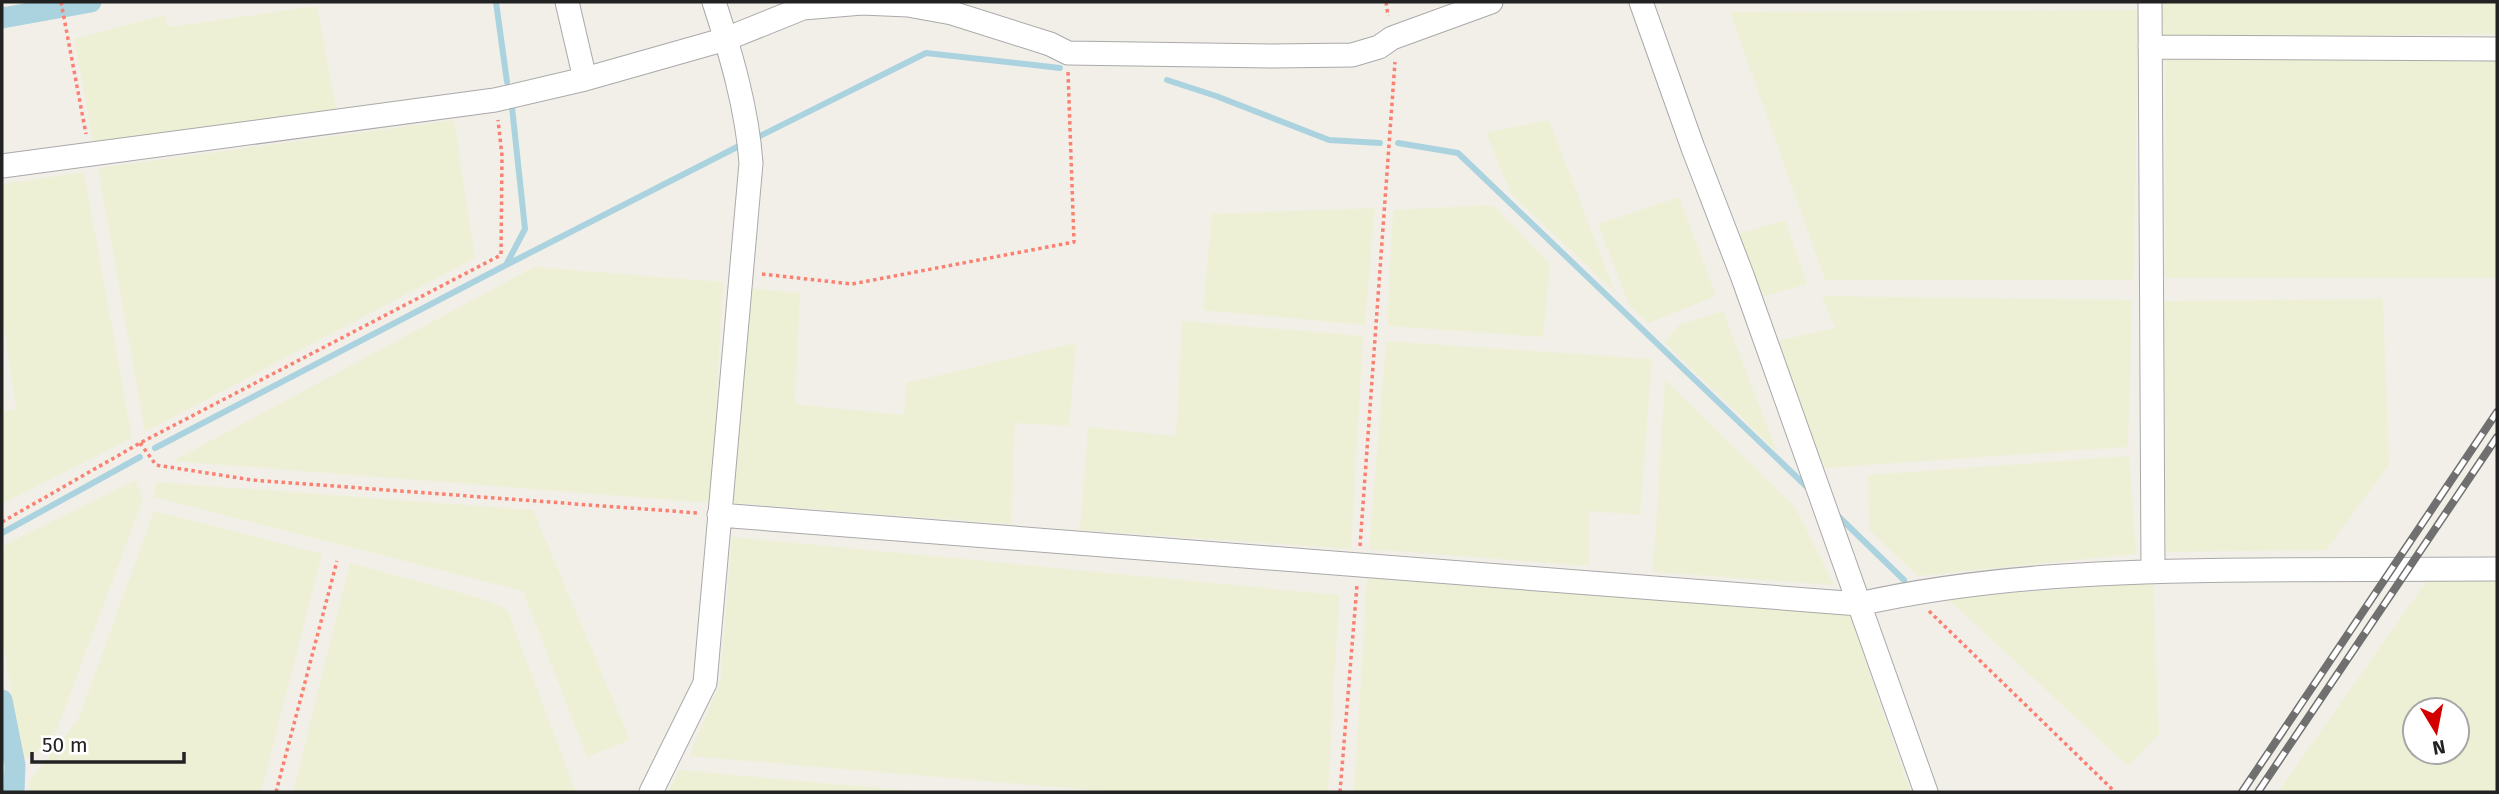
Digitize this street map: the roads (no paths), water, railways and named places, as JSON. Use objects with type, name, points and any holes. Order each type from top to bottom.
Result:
[{"type":"street","points":[[567,2],[586,79]]},
{"type":"street","points":[[651,792],[705,682],[751,163],[749,133],[714,2]]},
{"type":"street","points":[[2,166],[495,100],[586,79],[726,39],[803,8],[862,3],[959,7],[1068,53],[1273,56],[1352,55],[1379,47],[1392,38],[1491,2]]},
{"type":"street","points":[[1641,2],[1742,275],[1926,792]]},
{"type":"street","points":[[2150,2],[2153,571]]},
{"type":"street","points":[[2150,47],[2497,48]]},
{"type":"street","points":[[719,514],[1859,604],[1984,582],[2153,571],[2497,569]]},
{"type":"waterway","points":[[2,18],[91,2]]},
{"type":"waterway","points":[[496,2],[507,82]]},
{"type":"waterway","points":[[760,136],[926,53],[1060,68]]},
{"type":"waterway","points":[[1167,80],[1329,140],[1380,143]]},
{"type":"waterway","points":[[155,448],[506,265],[525,229],[512,107]]},
{"type":"waterway","points":[[1398,143],[1458,153],[1807,487]]},
{"type":"waterway","points":[[508,264],[739,146]]},
{"type":"waterway","points":[[2,533],[140,457]]},
{"type":"waterway","points":[[1837,515],[1904,580]]},
{"type":"waterway","points":[[2,700],[15,765],[14,792]]},
{"type":"railway","points":[[2242,792],[2497,412]]},
{"type":"railway","points":[[2258,792],[2497,437]]}]
